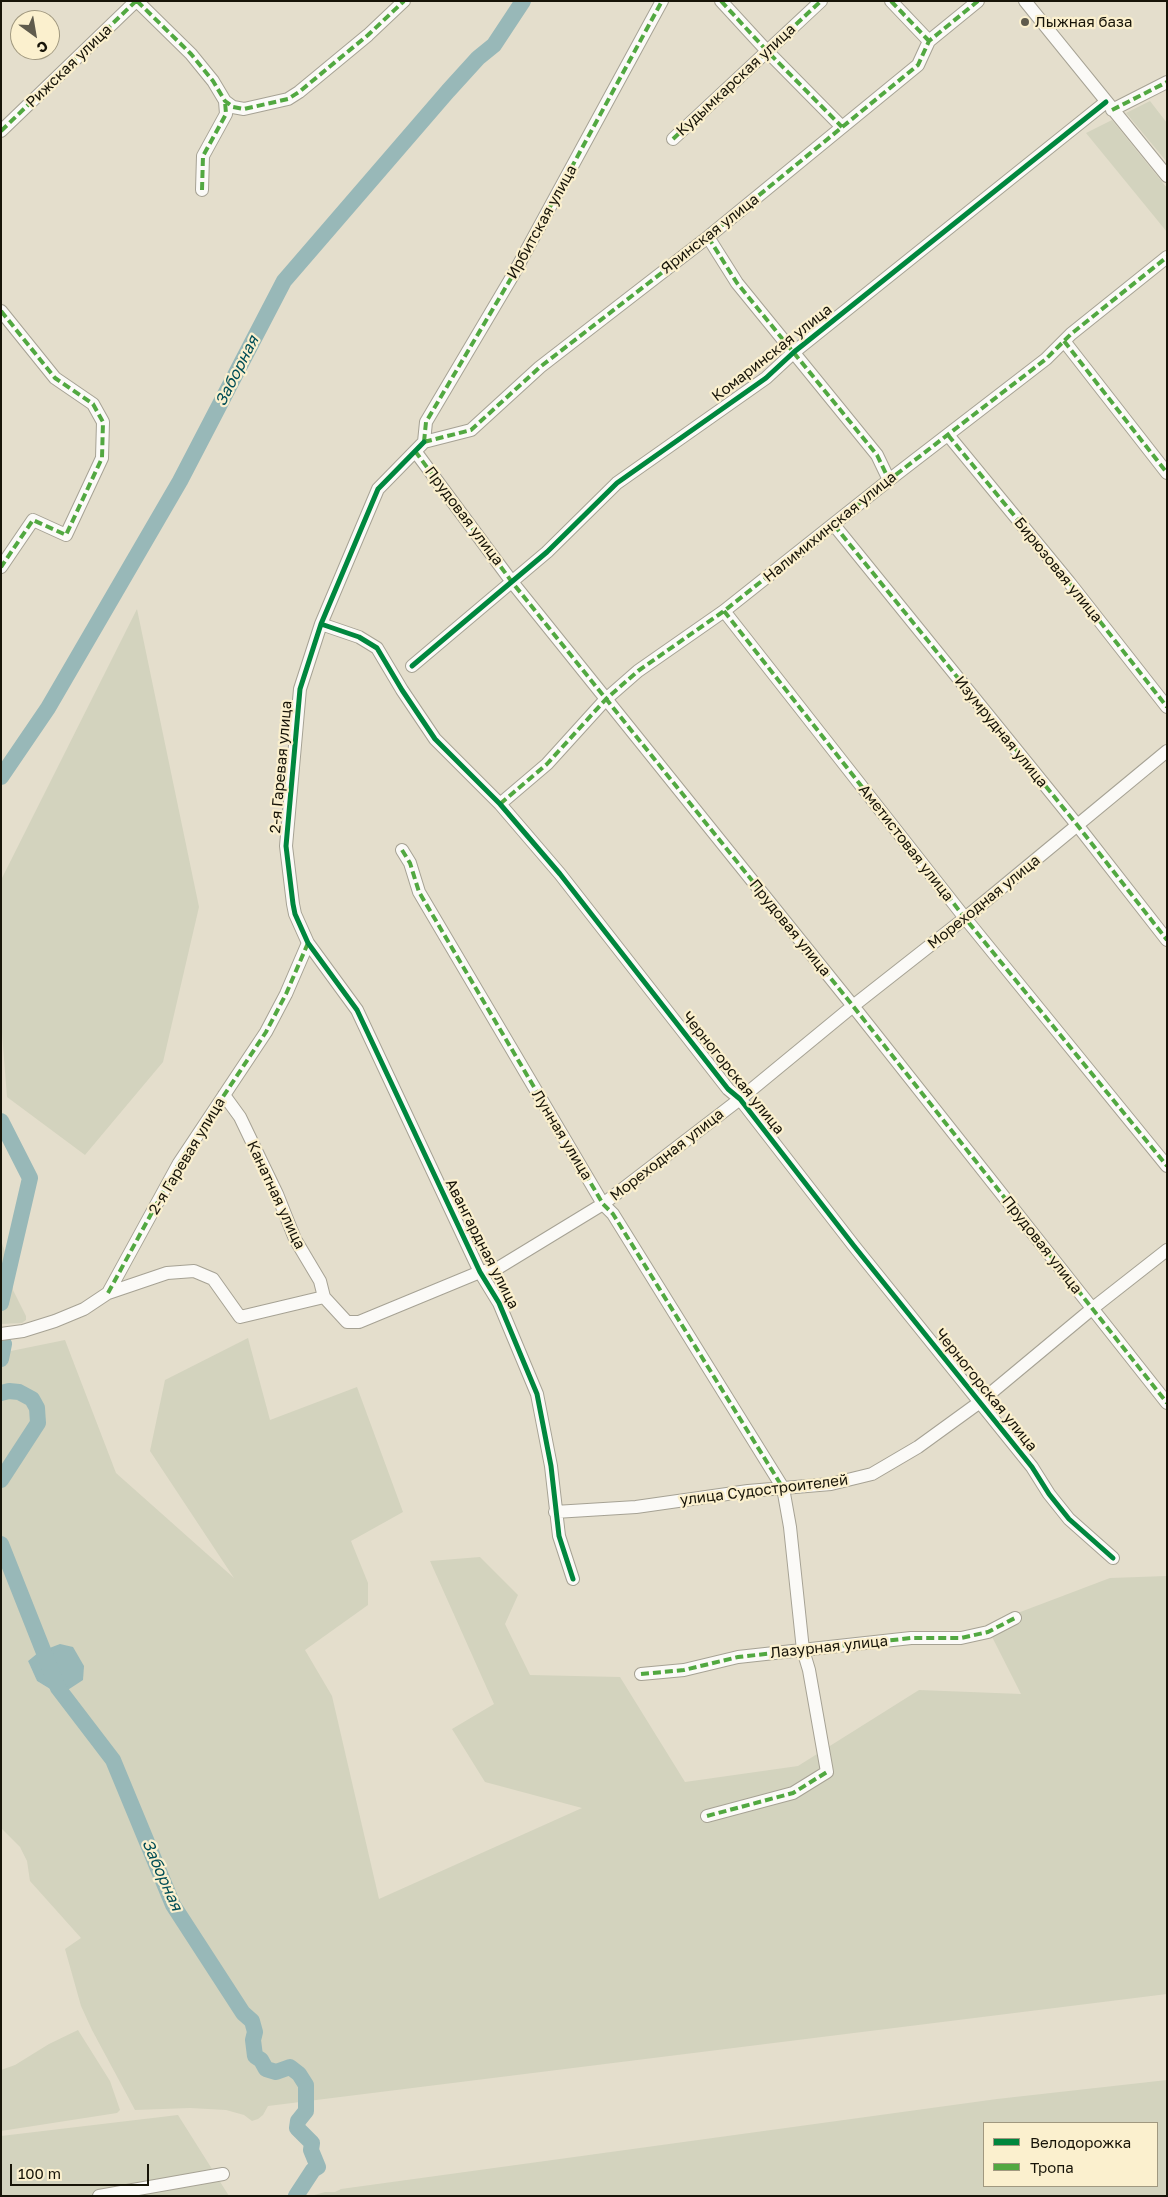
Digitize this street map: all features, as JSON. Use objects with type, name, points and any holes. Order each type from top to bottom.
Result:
[{"type":"street","points":[[137,1],[191,54],[213,81],[225,100],[233,107],[244,109],[288,99],[368,35],[404,1]]},
{"type":"street","name":"Рижская улица","points":[[1,131],[137,1]]},
{"type":"street","name":"Ирбитская улица","points":[[419,447],[426,422],[513,275],[662,1]]},
{"type":"street","points":[[721,1],[842,127]]},
{"type":"street","name":"Кудымкарская улица","points":[[673,139],[821,1]]},
{"type":"street","points":[[891,1],[929,41]]},
{"type":"street","name":"Яринская улица","points":[[419,447],[471,430],[540,367],[708,237],[918,65],[929,41],[978,1]]},
{"type":"street","points":[[1025,1],[1167,176]]},
{"type":"street","name":"Комаринская улица","points":[[412,666],[547,552],[617,483],[766,378],[794,352],[1109,106],[1167,82]]},
{"type":"street","points":[[202,190],[203,156],[226,114],[225,100]]},
{"type":"street","points":[[708,237],[737,283],[877,455],[889,480]]},
{"type":"street","name":"Налимихинская улица","points":[[500,804],[547,764],[606,699],[638,671],[724,611],[834,525],[889,480],[1046,359],[1064,341],[1167,257]]},
{"type":"street","points":[[1,311],[55,378],[93,404],[103,422],[102,458],[66,535],[33,520],[1,567]]},
{"type":"street","points":[[1064,341],[1167,473]]},
{"type":"street","name":"Бирюзовая улица","points":[[948,435],[1070,582],[1167,708]]},
{"type":"street","name":"Прудовая улица","points":[[419,447],[512,582],[1167,1403]]},
{"type":"street","name":"2-я Гаревая улица","points":[[1,1334],[23,1331],[55,1321],[84,1308],[108,1293],[179,1163],[270,1024],[286,994],[308,943],[295,914],[286,846],[300,689],[321,624],[378,489],[419,447]]},
{"type":"street","name":"Изумрудная улица","points":[[834,525],[1078,826],[1167,940]]},
{"type":"street","name":"Аметистовая улица","points":[[724,611],[965,918],[1167,1166]]},
{"type":"street","name":"Черногорская улица","points":[[321,624],[359,637],[377,648],[435,739],[500,804],[560,874],[728,1089],[740,1098],[854,1246],[1032,1467],[1049,1494],[1069,1519],[1113,1558]]},
{"type":"street","name":"Мореходная улица","points":[[324,1297],[347,1322],[358,1322],[480,1272],[498,1268],[603,1204],[740,1098],[852,1006],[965,918],[1167,751]]},
{"type":"street","name":"Лунная улица","points":[[402,850],[410,863],[419,892],[603,1204],[613,1214],[783,1488]]},
{"type":"street","name":"Авангардная улица","points":[[308,943],[357,1010],[480,1272],[499,1303],[537,1394],[551,1466],[555,1512],[573,1579]]},
{"type":"street","name":"Канатная улица","points":[[224,1095],[244,1125],[277,1194],[295,1239],[320,1281],[324,1297]]},
{"type":"street","name":"улица Судостроителей","points":[[555,1512],[636,1506],[831,1484],[872,1474],[918,1447],[980,1402],[1093,1308],[1167,1250]]},
{"type":"street","points":[[108,1293],[166,1273],[194,1271],[213,1279],[240,1317],[324,1297]]},
{"type":"street","points":[[707,1816],[793,1793],[827,1772],[809,1670],[803,1650],[790,1527],[783,1488]]},
{"type":"street","name":"Лазурная улица","points":[[641,1674],[684,1670],[738,1656],[911,1638],[961,1638],[988,1632],[1015,1618]]},
{"type":"street","points":[[99,2196],[223,2174]]},
{"type":"green space","points":[[1150,101],[1167,123],[1167,162],[1126,113]]},
{"type":"green space","points":[[1112,120],[1167,188],[1167,232],[1086,133]]},
{"type":"green space","points":[[137,609],[199,907],[163,1062],[85,1155],[7,1097],[1,1020],[1,880]]},
{"type":"green space","points":[[1,1241],[13,1272],[13,1290],[26,1316],[26,1320],[22,1323],[1,1324]]},
{"type":"green space","points":[[248,1338],[270,1420],[357,1387],[403,1512],[351,1541],[368,1583],[368,1605],[305,1650],[332,1696],[379,1899],[582,1808],[485,1782],[452,1729],[494,1704],[430,1561],[480,1557],[518,1595],[505,1624],[530,1675],[620,1677],[685,1782],[798,1766],[919,1690],[1021,1694],[986,1625],[1110,1578],[1167,1576],[1167,1994],[268,2106],[263,2115],[252,2121],[244,2115],[226,2110],[190,2108],[135,2110],[81,2006],[65,1949],[81,1938],[30,1881],[27,1861],[20,1847],[1,1828],[1,1353],[65,1340],[116,1473],[234,1578],[150,1451],[165,1380]],"holes":[[[39,1652],[60,1695],[37,1681],[28,1661]]]},
{"type":"green space","points":[[78,2030],[110,2081],[120,2110],[117,2113],[1,2131],[1,2070],[15,2065],[49,2044]]},
{"type":"green space","points":[[1167,2080],[1167,2196],[311,2196],[325,2192],[335,2192],[341,2189],[997,2099]]},
{"type":"green space","points":[[178,2115],[229,2196],[1,2196],[1,2136]]},
{"type":"water","points":[[60,1644],[73,1647],[84,1666],[83,1680],[60,1695],[37,1681],[28,1661],[39,1652]]},
{"type":"waterway","name":"Заборная","points":[[1,777],[48,708],[180,481],[284,281],[448,91],[478,58],[494,45],[523,1]]},
{"type":"waterway","name":"Заборная","points":[[1,1121],[30,1178],[1,1303]]},
{"type":"waterway","name":"Заборная","points":[[1,1359],[4,1344]]},
{"type":"waterway","name":"Заборная","points":[[1,1393],[9,1391],[19,1392],[32,1399],[37,1408],[38,1423],[1,1480]]},
{"type":"waterway","name":"Заборная","points":[[1,1544],[58,1688],[113,1760],[173,1905],[243,2013],[252,2021],[255,2032],[253,2040],[255,2056],[261,2060],[266,2069],[276,2072],[290,2067],[299,2074],[306,2085],[306,2111],[298,2121],[297,2128],[312,2143],[311,2150],[318,2167],[313,2170],[296,2196]]},
{"type":"marked path","points":[[1,131],[136,1]]},
{"type":"marked path","points":[[137,1],[191,54],[213,81],[225,101],[233,107],[244,109],[288,99],[299,92],[368,35],[404,1]]},
{"type":"marked path","points":[[424,442],[426,422],[513,275],[662,1]]},
{"type":"marked path","points":[[721,1],[842,127]]},
{"type":"marked path","points":[[673,139],[821,1]]},
{"type":"marked path","points":[[891,1],[929,41]]},
{"type":"marked path","points":[[424,442],[471,430],[540,367],[708,237],[918,65],[929,41],[978,1]]},
{"type":"marked path","points":[[1112,110],[1167,82]]},
{"type":"marked path","points":[[202,190],[203,156],[226,114],[225,101]]},
{"type":"marked path","points":[[708,237],[737,283],[877,455],[889,480]]},
{"type":"marked path","points":[[500,804],[547,764],[606,699],[638,671],[724,611],[1046,359],[1071,334],[1167,257]]},
{"type":"marked path","points":[[1,311],[55,378],[93,404],[103,422],[102,458],[66,535],[33,520],[1,567]]},
{"type":"marked path","points":[[1064,341],[1167,473]]},
{"type":"marked path","points":[[948,435],[1069,582],[1167,707]]},
{"type":"marked path","points":[[415,451],[512,582],[853,1006],[1167,1403]]},
{"type":"marked path","points":[[834,525],[1078,826],[1167,940]]},
{"type":"marked path","points":[[724,611],[965,918],[1167,1166]]},
{"type":"marked path","points":[[402,850],[410,863],[419,892],[603,1204],[613,1214],[783,1488]]},
{"type":"marked path","points":[[108,1293],[179,1163],[266,1032],[286,994],[308,943]]},
{"type":"marked path","points":[[641,1674],[684,1670],[738,1657],[911,1638],[961,1638],[988,1632],[1015,1618]]},
{"type":"marked path","points":[[707,1816],[793,1793],[827,1772]]},
{"type":"cycle path","points":[[412,666],[547,552],[617,483],[766,378],[794,352],[1106,102]]},
{"type":"cycle path","points":[[424,442],[378,489],[321,624],[300,689],[286,846],[293,904],[295,914],[308,943],[357,1010],[480,1272],[499,1303],[537,1394],[551,1466],[559,1536],[573,1579]]},
{"type":"cycle path","points":[[321,624],[359,637],[377,648],[435,739],[500,804],[560,874],[728,1089],[740,1099],[854,1246],[1032,1467],[1049,1494],[1069,1519],[1113,1558]]},
{"type":"place","name":"Лыжная база","points":[[1025,22]]}]
